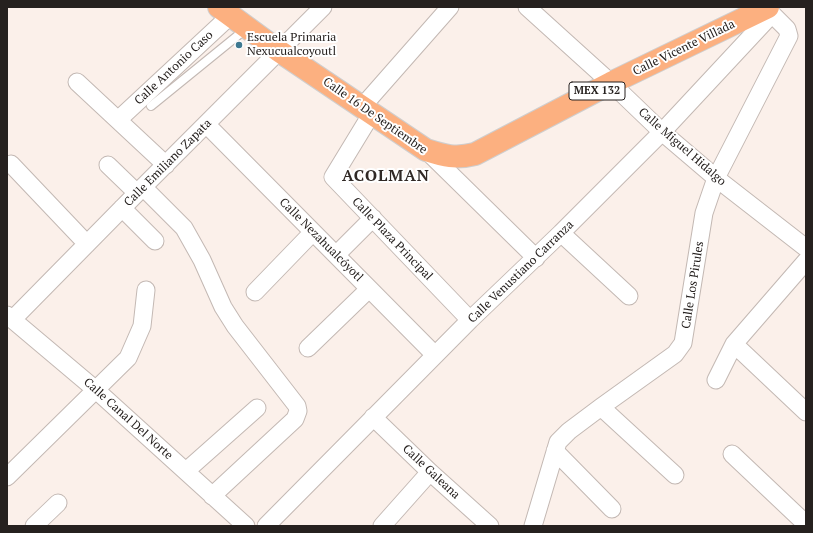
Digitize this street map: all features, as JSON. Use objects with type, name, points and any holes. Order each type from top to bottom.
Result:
[{"type":"main road","name":"Calle Vicente Villada","points":[[426,150],[447,157],[461,158],[475,154],[611,83],[768,9]]},
{"type":"main road","name":"Calle 16 De Septiembre","points":[[232,17],[279,51],[426,150]]},
{"type":"street","name":"Calle Emiliano Zapata","points":[[10,317],[166,165],[323,7]]},
{"type":"street","points":[[367,110],[450,7]]},
{"type":"street","name":"Calle Miguel Hidalgo","points":[[527,7],[611,83],[662,132],[716,178],[806,248]]},
{"type":"street","name":"Calle Venustiano Carranza","points":[[266,526],[470,320],[536,258],[662,132],[768,9]]},
{"type":"street","name":"Calle Los Pirules","points":[[533,526],[558,442],[601,407],[675,354],[683,343],[704,213],[716,178],[789,36],[787,29],[768,9]]},
{"type":"street","name":"Calle Antonio Caso","points":[[118,120],[232,17]]},
{"type":"street","points":[[77,82],[166,165]]},
{"type":"street","name":"Calle Plaza Principal","points":[[367,110],[333,177],[470,320]]},
{"type":"street","name":"Calle Nezahualcóyotl","points":[[206,124],[435,355]]},
{"type":"street","name":"Calle 16 De Septiembre","points":[[426,150],[536,258]]},
{"type":"street","points":[[11,164],[86,244]]},
{"type":"street","points":[[108,165],[184,228],[202,260],[223,307],[235,326],[297,406],[298,412],[295,419],[212,496]]},
{"type":"street","points":[[122,208],[155,241]]},
{"type":"street","points":[[336,255],[373,218]]},
{"type":"street","points":[[255,292],[313,232]]},
{"type":"street","points":[[561,233],[629,296]]},
{"type":"street","points":[[716,380],[734,344],[806,261]]},
{"type":"street","points":[[308,348],[369,289]]},
{"type":"street","points":[[7,477],[128,358],[142,326],[146,290]]},
{"type":"street","name":"Calle Canal Del Norte","points":[[10,317],[96,390],[246,526]]},
{"type":"street","points":[[734,344],[806,412]]},
{"type":"street","points":[[601,407],[674,475]]},
{"type":"street","points":[[186,470],[257,408]]},
{"type":"street","name":"Calle Galeana","points":[[373,417],[430,472],[490,526]]},
{"type":"street","points":[[555,451],[612,509]]},
{"type":"street","points":[[732,454],[806,524]]},
{"type":"street","points":[[382,526],[430,472]]},
{"type":"street","points":[[34,526],[58,503]]},
{"type":"lane","points":[[151,106],[232,17]]},
{"type":"place","name":"Escuela Primaria Nexucualcoyoutl","points":[[239,45]]},
{"type":"district","name":"ACOLMAN","points":[[386,176]]}]
